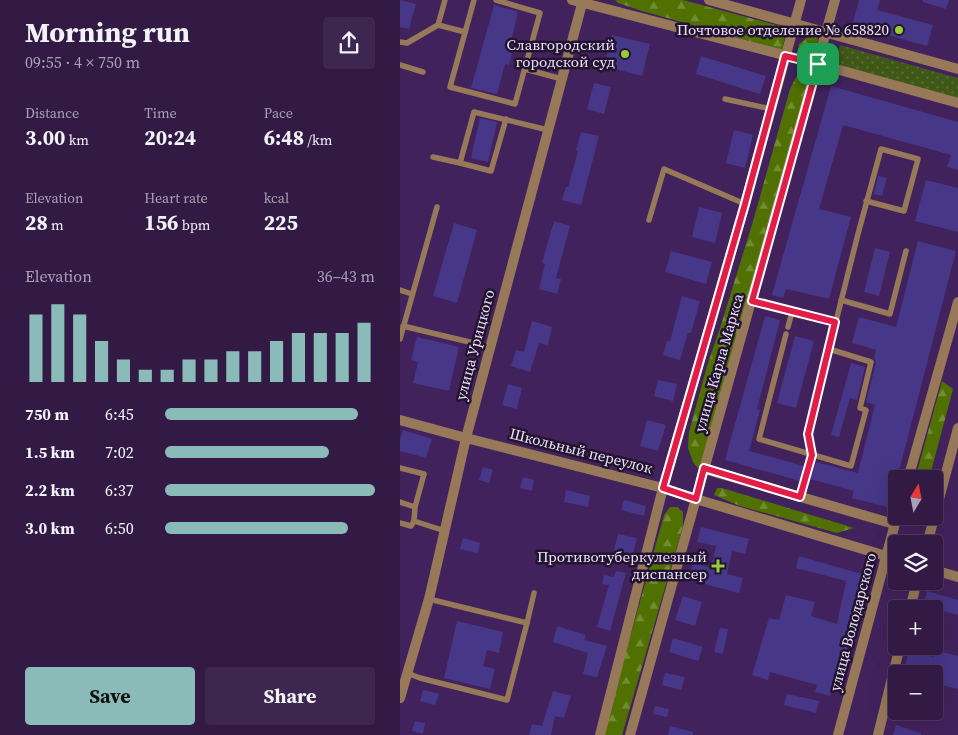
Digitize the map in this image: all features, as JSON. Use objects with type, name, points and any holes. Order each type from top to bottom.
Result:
[{"type":"street","points":[[709,0],[958,69]]},
{"type":"street","name":"улица Карла Маркса","points":[[600,735],[663,488],[745,204],[801,0]]},
{"type":"street","name":"улица Карла Маркса","points":[[630,735],[836,0]]},
{"type":"street","points":[[579,1],[958,103]]},
{"type":"street","name":"улица Урицкого","points":[[400,698],[428,599],[466,438],[562,79],[579,1]]},
{"type":"street","points":[[911,470],[958,302]]},
{"type":"street","name":"Школьный переулок","points":[[400,420],[663,488],[886,556]]},
{"type":"street","points":[[929,535],[958,431]]},
{"type":"street","points":[[704,468],[800,497],[888,518]]},
{"type":"street","name":"улица Володарского","points":[[838,735],[895,525]]},
{"type":"street","points":[[943,573],[958,577]]},
{"type":"street","points":[[878,735],[898,655]]},
{"type":"lane","points":[[400,42],[407,44],[438,25],[445,0]]},
{"type":"lane","points":[[474,0],[450,87],[516,104],[540,13],[496,0]]},
{"type":"lane","points":[[438,25],[465,32]]},
{"type":"lane","points":[[400,65],[423,72]]},
{"type":"lane","points":[[526,69],[562,79]]},
{"type":"lane","points":[[725,99],[771,109]]},
{"type":"lane","points":[[460,163],[474,112],[548,130]]},
{"type":"lane","points":[[433,157],[491,170],[506,119]]},
{"type":"lane","points":[[800,497],[812,455],[808,434],[835,322],[866,202],[881,149],[918,159],[904,211],[866,202]]},
{"type":"lane","points":[[650,220],[664,169],[745,204]]},
{"type":"lane","points":[[400,339],[437,207]]},
{"type":"lane","points":[[841,300],[890,314],[906,251]]},
{"type":"lane","points":[[400,290],[412,294]]},
{"type":"lane","points":[[752,301],[835,322]]},
{"type":"lane","points":[[788,327],[792,312]]},
{"type":"lane","points":[[403,326],[490,347]]},
{"type":"lane","points":[[786,334],[759,439],[851,466],[866,410],[860,408],[871,362],[829,349]]},
{"type":"lane","points":[[400,468],[424,474],[414,521],[411,526],[400,523]]},
{"type":"lane","points":[[400,502],[416,507]]},
{"type":"lane","points":[[414,521],[444,531]]},
{"type":"lane","points":[[407,673],[506,700],[534,593]]},
{"type":"lane","points":[[428,599],[527,623]]},
{"type":"green space","points":[[615,0],[683,0],[787,28],[782,50],[642,11],[618,3]]},
{"type":"green space","points":[[810,35],[818,38],[818,41],[816,49],[808,57],[800,53],[798,45]]},
{"type":"green space","points":[[840,45],[958,78],[958,98],[834,65]]},
{"type":"green space","points":[[806,73],[811,84],[704,459],[698,468],[693,462],[688,448],[689,432],[707,366],[754,218],[790,89],[797,75]]},
{"type":"green space","points":[[942,381],[953,389],[931,470],[917,470]]},
{"type":"green space","points":[[717,488],[854,528],[837,533],[740,506],[714,495]]},
{"type":"green space","points":[[670,507],[677,507],[683,512],[683,526],[622,735],[603,735],[664,515]]},
{"type":"building","points":[[400,0],[416,4],[409,29],[400,27]]},
{"type":"building","points":[[859,0],[880,0],[877,10],[933,25],[927,46],[852,25]]},
{"type":"building","points":[[923,0],[949,0],[946,9],[923,2]]},
{"type":"building","points":[[494,5],[518,12],[512,37],[516,38],[509,65],[505,64],[497,94],[471,88]]},
{"type":"building","points":[[612,35],[650,44],[642,76],[604,66]]},
{"type":"building","points":[[701,56],[766,76],[760,94],[696,74]]},
{"type":"building","points":[[594,83],[611,87],[604,114],[587,109]]},
{"type":"building","points":[[831,86],[958,122],[958,170],[947,167],[951,155],[843,125],[819,209],[851,217],[829,299],[786,289],[783,298],[772,295]]},
{"type":"building","points":[[480,118],[497,122],[488,162],[471,158]]},
{"type":"building","points":[[734,130],[753,135],[745,168],[726,163]]},
{"type":"building","points":[[581,132],[599,136],[581,205],[562,200],[566,187],[568,187]]},
{"type":"building","points":[[878,176],[887,178],[882,196],[874,194]]},
{"type":"building","points":[[926,180],[958,188],[958,232],[915,221]]},
{"type":"building","points":[[699,207],[722,213],[715,243],[692,237]]},
{"type":"building","points":[[554,221],[570,226],[556,278],[561,279],[557,294],[539,289],[545,264],[542,263]]},
{"type":"building","points":[[454,223],[477,230],[457,303],[433,296]]},
{"type":"building","points":[[918,241],[956,251],[899,470],[888,470],[888,507],[852,498],[854,491],[810,479],[816,462],[858,473],[875,405],[866,402],[876,363],[874,358],[876,350],[852,343],[859,317],[896,327]]},
{"type":"building","points":[[875,248],[890,252],[879,296],[864,292]]},
{"type":"building","points":[[671,251],[712,262],[706,284],[665,272]]},
{"type":"building","points":[[682,296],[700,301],[691,333],[688,333],[680,360],[663,355],[667,341],[670,341]]},
{"type":"building","points":[[765,316],[780,320],[757,409],[760,410],[749,451],[804,466],[800,481],[725,460]]},
{"type":"building","points":[[532,321],[552,327],[548,345],[539,343],[530,372],[511,366],[516,350],[524,352]]},
{"type":"building","points":[[795,336],[814,341],[796,408],[777,403]]},
{"type":"building","points":[[417,337],[459,347],[449,391],[413,383],[418,362],[411,360]]},
{"type":"building","points":[[851,363],[865,367],[857,400],[850,398],[839,437],[831,435]]},
{"type":"building","points":[[658,380],[677,384],[673,401],[654,396]]},
{"type":"building","points":[[508,384],[522,388],[517,409],[502,405]]},
{"type":"building","points":[[647,420],[666,425],[658,451],[640,446]]},
{"type":"building","points":[[403,430],[432,439],[426,458],[400,451],[400,440]]},
{"type":"building","points":[[483,467],[493,470],[489,483],[479,480]]},
{"type":"building","points":[[523,477],[534,480],[532,491],[520,488]]},
{"type":"building","points":[[566,490],[590,496],[588,507],[564,502]]},
{"type":"building","points":[[624,500],[646,506],[644,516],[621,510]]},
{"type":"building","points":[[701,527],[749,539],[745,554],[732,551],[727,574],[743,578],[739,593],[689,580],[693,563],[711,568],[716,546],[697,542]]},
{"type":"building","points":[[618,534],[637,538],[633,554],[614,550]]},
{"type":"building","points":[[463,538],[480,543],[478,553],[460,549]]},
{"type":"building","points":[[799,556],[865,575],[847,651],[842,650],[830,696],[815,692],[817,685],[770,672],[768,680],[752,675],[769,618],[779,620],[786,595],[815,602],[811,616],[837,624],[846,581],[796,568]]},
{"type":"building","points":[[616,571],[626,573],[610,631],[597,627],[609,585],[602,584],[604,575],[614,577]]},
{"type":"building","points":[[927,591],[958,600],[958,615],[943,611],[943,600],[924,600]]},
{"type":"building","points":[[683,596],[702,602],[695,626],[675,620]]},
{"type":"building","points":[[457,621],[503,632],[499,653],[487,650],[483,666],[495,669],[490,689],[444,678]]},
{"type":"building","points":[[557,626],[586,635],[584,640],[607,646],[597,677],[583,674],[588,653],[553,642]]},
{"type":"building","points":[[720,628],[728,629],[723,654],[714,652]]},
{"type":"building","points":[[673,638],[703,647],[698,661],[669,652]]},
{"type":"building","points":[[943,652],[958,656],[958,689],[943,685],[943,665],[905,665],[908,655],[934,657],[934,655],[943,655]]},
{"type":"building","points":[[665,673],[685,677],[681,690],[662,685]]},
{"type":"building","points":[[423,690],[439,694],[435,705],[420,701]]},
{"type":"building","points":[[553,691],[571,696],[564,718],[555,716],[551,735],[529,735],[532,724],[542,726]]},
{"type":"building","points":[[787,694],[819,701],[816,713],[784,705]]},
{"type":"building","points":[[655,706],[669,709],[667,717],[653,714]]},
{"type":"building","points":[[415,721],[425,723],[423,734],[412,731]]},
{"type":"building","points":[[896,725],[921,733],[921,735],[893,735]]},
{"type":"building","points":[[670,726],[693,732],[693,735],[668,735]]},
{"type":"place","name":"Почтовое отделение № 658820","points":[[899,30]]},
{"type":"place","name":"Славгородский городской суд","points":[[625,54]]},
{"type":"place","name":"Противотуберкулезный диспансер","points":[[718,566]]},
{"type":"route","points":[[785,56],[818,64],[752,301],[835,322],[808,434],[812,455],[800,497],[704,468],[696,499],[663,488],[745,204],[785,56]]}]
